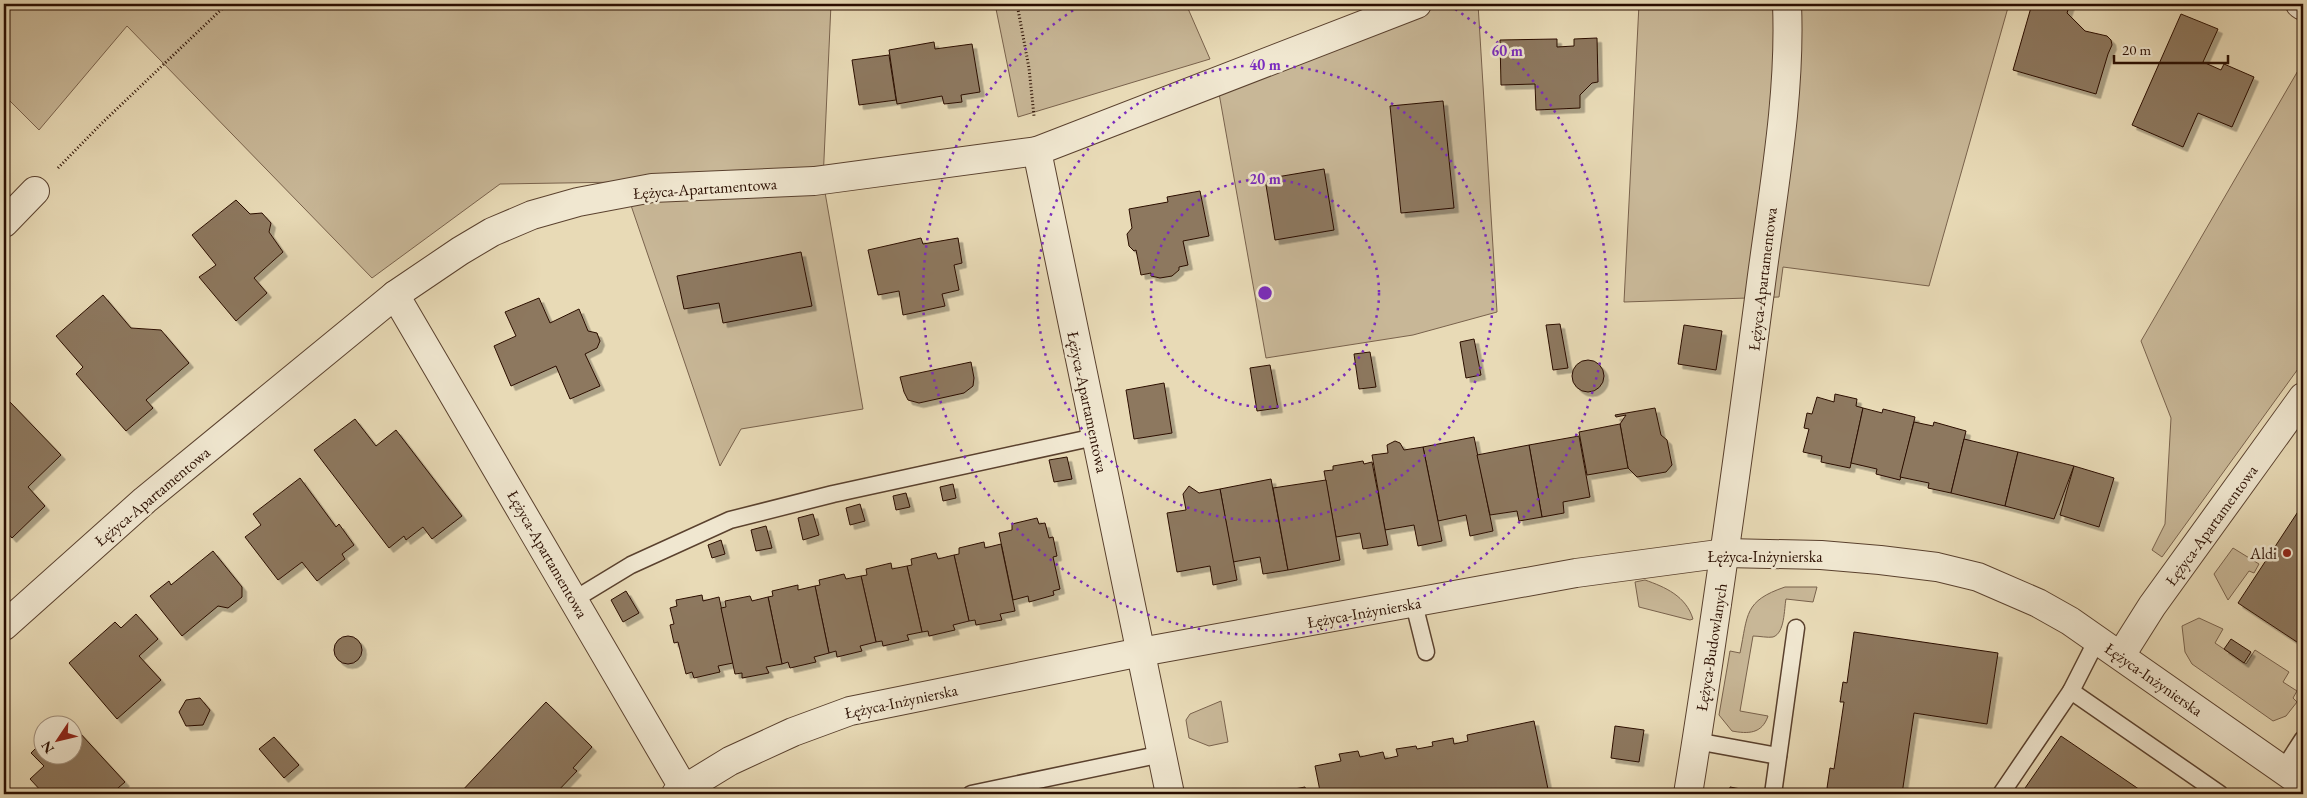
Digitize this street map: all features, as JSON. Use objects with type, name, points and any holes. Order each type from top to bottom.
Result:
[{"type":"street","name":"Łężyca-Apartamentowa","points":[[4,626],[144,500],[395,294],[492,232],[532,215],[578,202],[652,188],[814,181],[1037,151],[1417,4]]},
{"type":"street","name":"Łężyca-Apartamentowa","points":[[1726,553],[1781,134],[1788,32],[1787,4]]},
{"type":"street","name":"Łężyca-Apartamentowa","points":[[1037,151],[1094,437],[1141,652]]},
{"type":"street","points":[[4,223],[35,192]]},
{"type":"street","name":"Łężyca-Apartamentowa","points":[[395,294],[575,599],[680,792]]},
{"type":"street","name":"Łężyca-Apartamentowa","points":[[2121,655],[2152,606],[2303,397]]},
{"type":"street","name":"Łężyca-Inżynierska","points":[[680,792],[730,761],[775,740],[850,711],[1141,652],[1414,604],[1576,573],[1726,553],[1821,555],[1937,567],[1978,577],[2038,603],[2121,655],[2293,777]]},
{"type":"street","name":"Łężyca-Budowlanych","points":[[1688,794],[1726,553]]},
{"type":"street","points":[[1141,652],[1170,794]]},
{"type":"lane","points":[[575,599],[631,565],[730,520],[833,494],[1094,437]]},
{"type":"lane","points":[[1414,604],[1426,652]]},
{"type":"lane","points":[[1773,794],[1796,628]]},
{"type":"lane","points":[[2001,794],[2071,691],[2097,640]]},
{"type":"lane","points":[[2071,691],[2220,794]]},
{"type":"lane","points":[[2293,777],[2303,738]]},
{"type":"lane","points":[[1696,740],[1778,756]]},
{"type":"lane","points":[[971,794],[1162,754]]},
{"type":"path","points":[[35,192],[102,122],[228,4]]},
{"type":"path","points":[[1017,4],[1029,68],[1037,151]]},
{"type":"shaded area","points":[[4,4],[831,4],[823,181],[863,409],[741,429],[720,466],[623,182],[500,184],[372,278],[127,26],[39,130],[4,95]]},
{"type":"shaded area","points":[[995,4],[1186,4],[1210,59],[1018,117]]},
{"type":"shaded area","points":[[1425,4],[1478,4],[1497,312],[1413,335],[1266,358],[1217,82]]},
{"type":"shaded area","points":[[1639,4],[2009,4],[1929,286],[1783,267],[1779,297],[1624,302]]},
{"type":"shaded area","points":[[2303,62],[2303,362],[2162,557],[2152,550],[2165,524],[2171,418],[2141,341]]},
{"type":"shaded area","points":[[2233,548],[2259,564],[2254,573],[2249,571],[2228,600],[2214,574]]},
{"type":"shaded area","points":[[1645,580],[1667,589],[1680,598],[1690,611],[1693,619],[1690,620],[1639,607],[1635,582]]},
{"type":"shaded area","points":[[1785,587],[1817,587],[1813,602],[1786,599],[1782,626],[1777,635],[1773,637],[1753,636],[1740,711],[1768,716],[1762,726],[1754,731],[1732,731],[1719,715],[1730,651],[1740,653],[1747,619],[1755,604],[1772,592]]},
{"type":"shaded area","points":[[2199,618],[2223,629],[2215,643],[2246,664],[2255,650],[2289,672],[2283,682],[2297,691],[2293,698],[2297,702],[2286,716],[2273,721],[2192,664],[2185,652],[2182,626]]},
{"type":"shaded area","points":[[1221,701],[1228,742],[1209,746],[1189,738],[1186,720],[1190,714]]},
{"type":"building","points":[[2032,4],[2070,4],[2067,13],[2085,31],[2107,36],[2111,40],[2112,45],[2096,94],[2013,70]]},
{"type":"building","points":[[2181,14],[2218,29],[2203,62],[2221,70],[2224,64],[2254,77],[2232,127],[2198,113],[2183,147],[2132,125]]},
{"type":"building","points":[[1597,38],[1598,82],[1592,83],[1580,95],[1580,108],[1536,110],[1535,84],[1501,85],[1500,40],[1557,39],[1557,47],[1574,46],[1574,39]]},
{"type":"building","points":[[934,42],[935,49],[972,44],[980,92],[961,95],[962,102],[944,104],[942,96],[897,104],[889,50]]},
{"type":"building","points":[[889,55],[896,100],[859,105],[852,60]]},
{"type":"building","points":[[1443,101],[1454,208],[1401,213],[1390,106]]},
{"type":"building","points":[[1324,169],[1334,230],[1275,240],[1265,179]]},
{"type":"building","points":[[1200,191],[1209,236],[1183,241],[1188,265],[1179,267],[1179,270],[1172,276],[1160,278],[1151,276],[1151,273],[1141,275],[1136,250],[1134,251],[1129,246],[1127,234],[1132,228],[1129,209],[1168,202],[1167,197]]},
{"type":"building","points":[[236,200],[250,214],[262,213],[271,223],[269,232],[283,252],[254,278],[267,293],[236,321],[199,277],[216,265],[192,235]]},
{"type":"building","points":[[921,238],[923,244],[958,238],[962,263],[954,265],[959,290],[942,294],[945,306],[903,315],[899,291],[878,295],[868,250]]},
{"type":"building","points":[[801,252],[812,306],[723,323],[719,303],[684,309],[677,276]]},
{"type":"building","points":[[103,295],[131,328],[161,330],[189,363],[146,400],[153,408],[126,431],[76,374],[83,367],[56,336]]},
{"type":"building","points":[[539,298],[550,323],[579,309],[588,331],[597,333],[600,341],[597,348],[585,354],[600,386],[570,399],[556,366],[511,386],[494,346],[516,336],[505,312]]},
{"type":"building","points":[[1560,324],[1568,368],[1553,370],[1546,325]]},
{"type":"building","points":[[1684,325],[1722,331],[1716,370],[1678,364]]},
{"type":"building","points":[[1474,339],[1481,375],[1466,378],[1460,342]]},
{"type":"building","points":[[1370,352],[1376,387],[1359,389],[1354,354]]},
{"type":"building","points":[[1588,360],[1599,365],[1604,376],[1599,387],[1588,392],[1577,387],[1572,376],[1577,365]]},
{"type":"building","points":[[971,362],[974,378],[973,386],[964,393],[919,403],[908,400],[900,377]]},
{"type":"building","points":[[1270,365],[1278,408],[1257,411],[1250,368]]},
{"type":"building","points":[[1164,383],[1172,433],[1134,439],[1126,390]]},
{"type":"building","points":[[1835,394],[1857,399],[1856,406],[1863,408],[1850,468],[1821,462],[1822,456],[1803,452],[1809,429],[1804,428],[1807,413],[1812,414],[1817,397],[1834,402]]},
{"type":"building","points":[[10,402],[61,455],[28,487],[45,506],[12,538],[4,529],[4,407]]},
{"type":"building","points":[[1655,408],[1661,435],[1667,440],[1672,465],[1666,472],[1637,477],[1628,468],[1620,424],[1626,415],[1616,417],[1615,415]]},
{"type":"building","points":[[1863,408],[1882,413],[1883,409],[1915,417],[1900,480],[1876,474],[1877,469],[1851,463]]},
{"type":"building","points":[[355,419],[376,446],[396,430],[462,516],[432,539],[423,527],[406,540],[404,536],[389,548],[314,450]]},
{"type":"building","points":[[1914,422],[1933,426],[1934,422],[1966,431],[1951,493],[1928,488],[1929,483],[1900,477]]},
{"type":"building","points":[[1620,424],[1628,468],[1587,475],[1579,432]]},
{"type":"building","points":[[1579,436],[1590,497],[1563,502],[1564,513],[1542,517],[1529,445]]},
{"type":"building","points":[[1474,437],[1493,531],[1470,536],[1466,515],[1438,521],[1423,447]]},
{"type":"building","points":[[1964,439],[2018,452],[2005,506],[1951,493]]},
{"type":"building","points":[[1395,441],[1400,443],[1404,450],[1423,447],[1442,541],[1418,546],[1414,525],[1385,530],[1372,455],[1388,453],[1387,445]]},
{"type":"building","points":[[1529,445],[1542,517],[1519,521],[1517,511],[1490,515],[1477,455]]},
{"type":"building","points":[[2018,452],[2074,466],[2054,519],[2005,506]]},
{"type":"building","points":[[1067,457],[1072,479],[1054,482],[1049,460]]},
{"type":"building","points":[[1363,461],[1364,464],[1372,462],[1388,545],[1363,549],[1360,533],[1336,537],[1324,471],[1333,470],[1333,466]]},
{"type":"building","points":[[2074,466],[2114,478],[2099,527],[2060,515]]},
{"type":"building","points":[[300,478],[336,527],[339,524],[354,545],[342,554],[345,559],[317,581],[302,562],[278,580],[245,537],[261,525],[253,514]]},
{"type":"building","points":[[1271,479],[1288,570],[1263,574],[1260,557],[1233,562],[1220,489]]},
{"type":"building","points":[[1326,480],[1340,560],[1288,570],[1273,488]]},
{"type":"building","points":[[953,484],[956,498],[943,501],[940,487]]},
{"type":"building","points":[[1189,486],[1199,493],[1220,489],[1237,580],[1213,585],[1210,566],[1177,572],[1167,513],[1186,510],[1183,494]]},
{"type":"building","points":[[906,493],[910,507],[896,510],[893,496]]},
{"type":"building","points":[[860,504],[865,521],[850,525],[846,508]]},
{"type":"building","name":"Aldi","points":[[2303,504],[2303,646],[2238,603]]},
{"type":"building","points":[[813,514],[819,535],[803,540],[798,518]]},
{"type":"building","points":[[1037,518],[1039,524],[1045,523],[1049,538],[1053,537],[1057,556],[1053,557],[1060,589],[1053,591],[1054,595],[1029,602],[1028,596],[1013,600],[999,533],[1012,530],[1012,524]]},
{"type":"building","points":[[766,526],[772,548],[756,551],[751,530]]},
{"type":"building","points":[[721,540],[725,554],[712,558],[708,545]]},
{"type":"building","points":[[984,542],[985,548],[1001,544],[1015,611],[1000,614],[1002,620],[976,625],[975,620],[969,621],[954,555],[959,554],[959,548]]},
{"type":"building","points":[[213,551],[242,587],[242,597],[228,608],[218,606],[182,636],[150,596],[169,581],[171,585]]},
{"type":"building","points":[[936,553],[938,559],[954,555],[969,621],[953,625],[955,630],[929,636],[928,631],[922,632],[907,566],[912,565],[911,559]]},
{"type":"building","points":[[891,563],[892,569],[907,566],[922,632],[907,635],[909,640],[883,646],[882,641],[876,642],[861,576],[867,575],[866,569]]},
{"type":"building","points":[[844,574],[846,579],[861,576],[876,642],[860,646],[862,651],[837,657],[836,651],[829,653],[815,586],[820,585],[819,580]]},
{"type":"building","points":[[798,585],[798,590],[815,586],[829,653],[814,657],[816,662],[790,668],[788,662],[782,664],[768,597],[773,596],[772,591]]},
{"type":"building","points":[[626,591],[639,613],[623,622],[611,600]]},
{"type":"building","points":[[702,595],[703,601],[719,597],[733,663],[718,666],[720,672],[694,678],[692,672],[686,674],[678,642],[674,643],[670,625],[674,624],[670,608],[677,606],[676,600]]},
{"type":"building","points":[[750,596],[752,601],[768,597],[782,664],[766,667],[769,673],[742,678],[742,673],[735,674],[721,608],[726,607],[725,601]]},
{"type":"building","points":[[136,614],[158,639],[139,656],[161,680],[117,719],[69,663],[115,622],[121,628]]},
{"type":"building","points":[[1854,632],[1998,653],[1987,724],[1914,713],[1902,794],[1830,794],[1831,789],[1827,788],[1830,768],[1834,769],[1844,702],[1840,702],[1843,682],[1847,683]]},
{"type":"building","points":[[348,636],[358,640],[362,650],[358,660],[348,664],[338,660],[334,650],[338,640]]},
{"type":"building","points":[[2231,639],[2251,652],[2244,663],[2224,649]]},
{"type":"building","points":[[200,698],[210,710],[203,725],[186,726],[179,712],[186,700]]},
{"type":"building","points":[[546,702],[592,747],[573,768],[577,771],[555,794],[459,794]]},
{"type":"building","points":[[1534,721],[1549,794],[1268,794],[1305,787],[1307,793],[1320,791],[1315,766],[1341,761],[1339,754],[1358,751],[1360,757],[1383,752],[1385,759],[1398,756],[1396,749],[1416,746],[1417,749],[1433,746],[1432,742],[1453,738],[1454,744],[1468,741],[1467,735]]},
{"type":"building","points":[[1615,726],[1644,730],[1639,762],[1611,758]]},
{"type":"building","points":[[82,735],[125,782],[111,794],[44,794],[30,779],[44,766],[82,766]]},
{"type":"building","points":[[2061,736],[2146,794],[2027,794],[2023,791]]},
{"type":"building","points":[[274,737],[299,765],[284,778],[259,749]]},
{"type":"building","points":[[1730,787],[1752,791],[1751,794],[1729,794]]},
{"type":"place","name":"Aldi","points":[[2287,553]]}]
